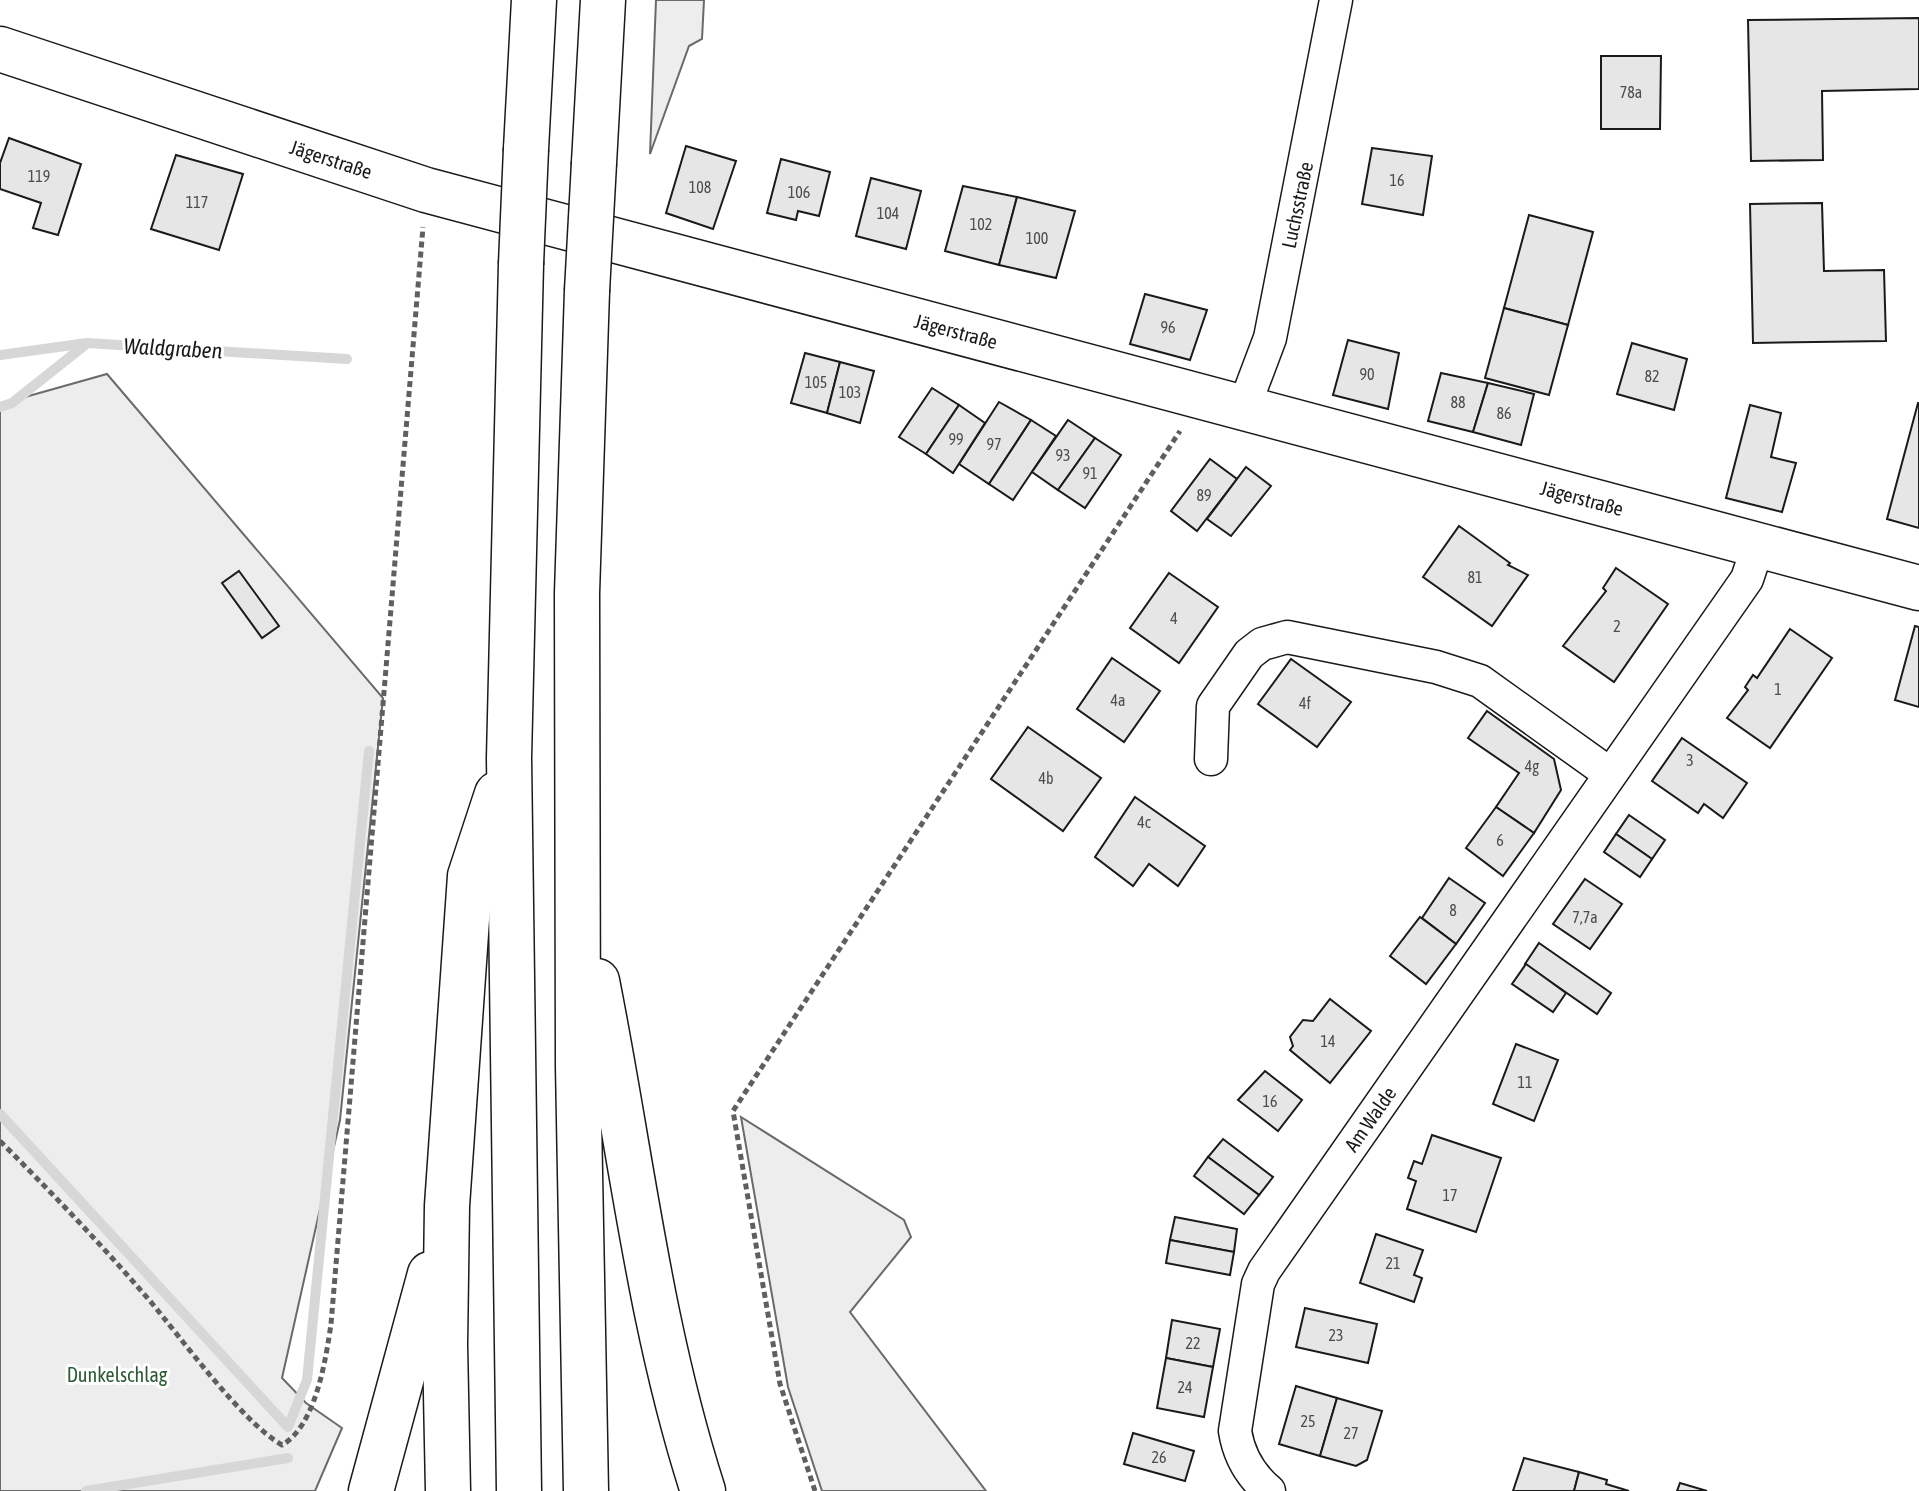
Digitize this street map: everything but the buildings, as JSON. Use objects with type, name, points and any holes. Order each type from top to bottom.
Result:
[{"type":"main road","points":[[519,1491],[509,758],[521,264],[534,0]]},
{"type":"main road","points":[[586,1491],[577,881],[577,593],[587,291],[603,0]]},
{"type":"main road","name":"Jägerstraße","points":[[0,49],[426,190],[1919,588]]},
{"type":"main road","points":[[448,1491],[445,1345],[447,1206],[470,876],[509,758]]},
{"type":"main road","points":[[577,881],[613,1065],[647,1276],[683,1428],[703,1491]]},
{"type":"main road","points":[[371,1491],[447,1206]]},
{"type":"street","name":"Luchsstraße","points":[[1244,407],[1270,338],[1336,0]]},
{"type":"street","name":"Am Walde","points":[[1269,1491],[1249,1470],[1237,1447],[1235,1431],[1258,1284],[1264,1271],[1747,579],[1758,546]]},
{"type":"street","points":[[1211,759],[1213,706],[1249,654],[1262,644],[1287,637],[1436,667],[1480,681],[1610,774]]},
{"type":"path","points":[[0,1141],[92,1233],[219,1383],[271,1438],[282,1445],[294,1438],[323,1379],[331,1324],[426,190]]},
{"type":"path","points":[[815,1491],[780,1384],[733,1111],[1203,396]]},
{"type":"green space","points":[[656,0],[704,0],[702,39],[689,46],[650,154]]},
{"type":"green space","name":"Dunkelschlag","points":[[107,374],[383,698],[340,1120],[282,1378],[306,1403],[342,1428],[315,1491],[0,1491],[0,404]]},
{"type":"green space","points":[[741,1117],[904,1220],[911,1237],[850,1312],[986,1491],[822,1491],[788,1387]]},
{"type":"waterway","name":"Waldgraben","points":[[0,355],[87,343],[347,359]]},
{"type":"waterway","points":[[0,407],[12,403],[85,345]]},
{"type":"waterway","points":[[0,1114],[288,1427],[307,1380],[369,751]]},
{"type":"waterway","points":[[86,1491],[288,1458]]}]
